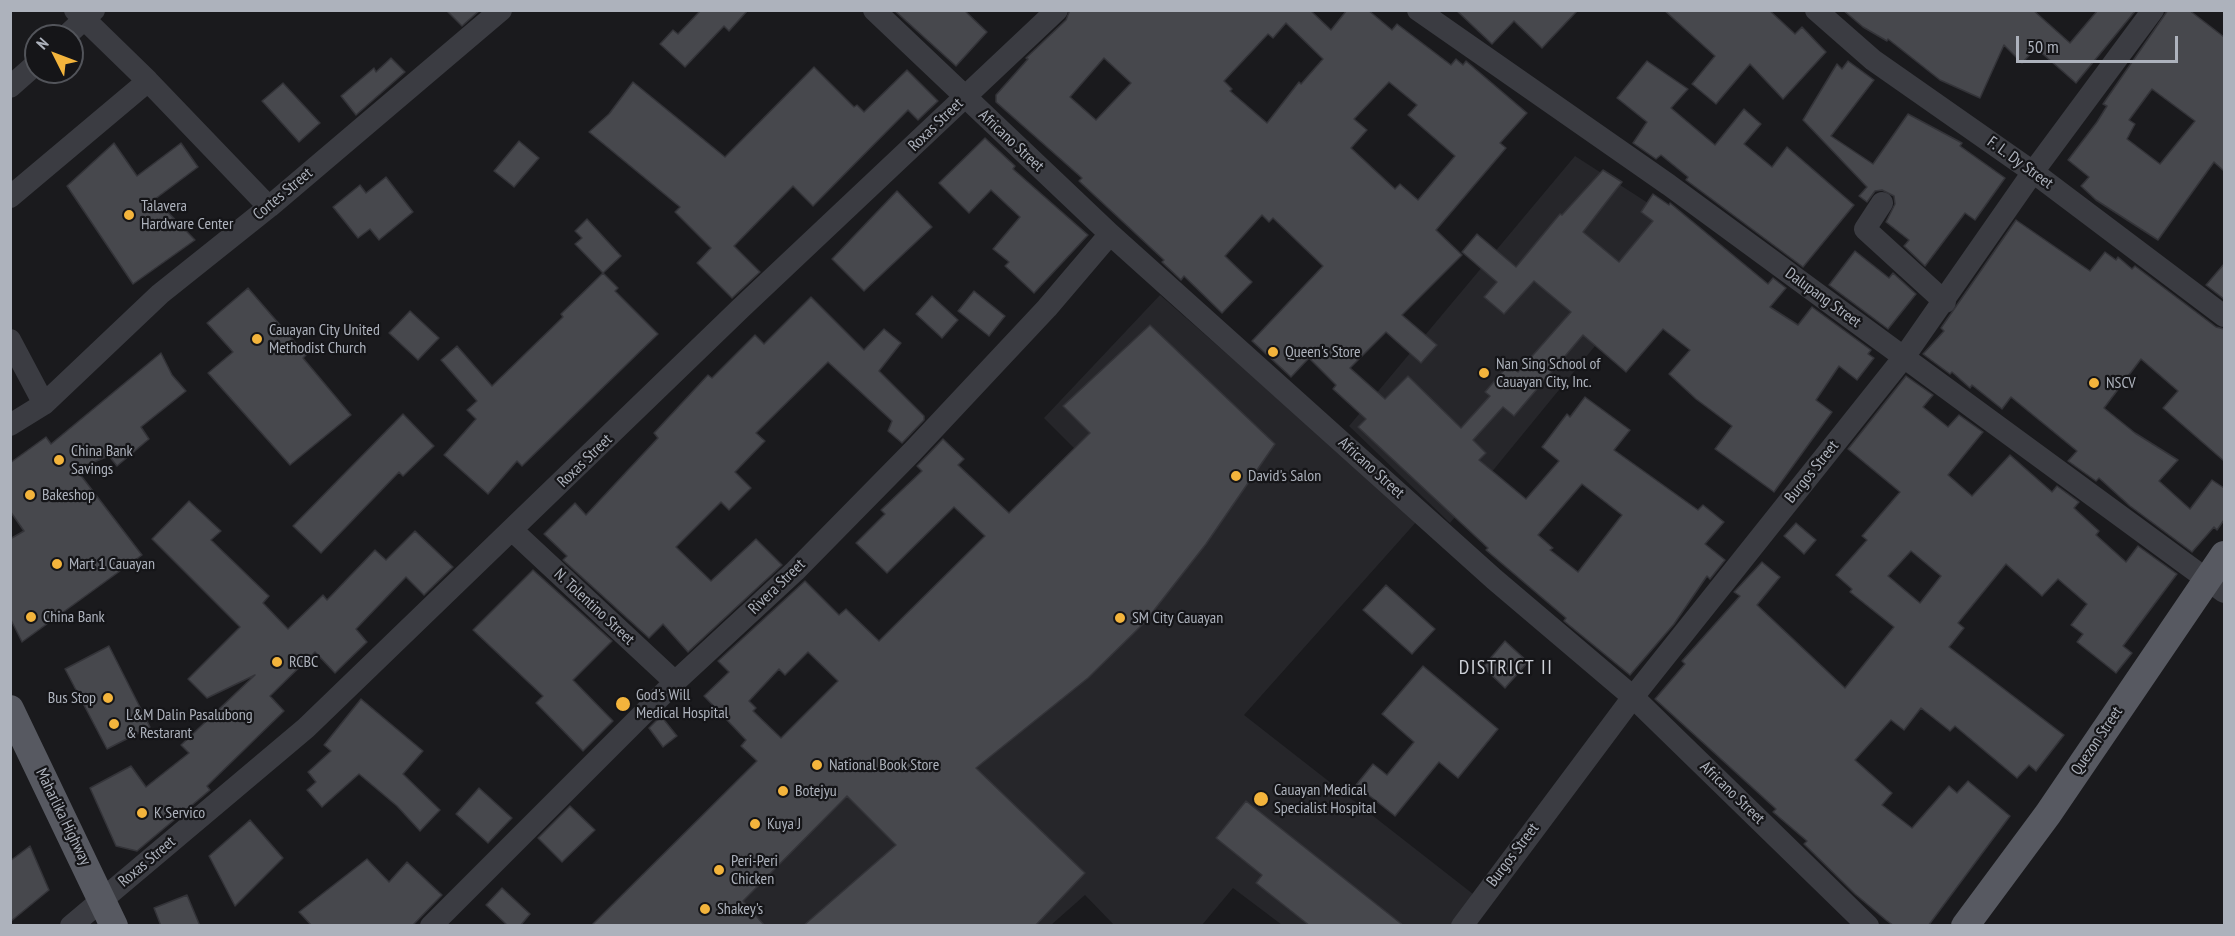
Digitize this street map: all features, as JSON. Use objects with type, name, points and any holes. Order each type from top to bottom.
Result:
[{"type":"main road","name":"Quezon Street","points":[[1965,926],[2215,585],[2224,555]]},
{"type":"main road","name":"Maharlika Highway","points":[[10,709],[114,926]]},
{"type":"street","name":"Cortes Street","points":[[10,425],[44,404],[160,294],[268,207],[501,10]]},
{"type":"street","name":"Africano Street","points":[[874,10],[1110,234],[1494,579],[1633,697],[1868,926]]},
{"type":"street","name":"Roxas Street","points":[[71,926],[306,728],[513,531],[741,308],[1057,10]]},
{"type":"street","name":"Dalupang Street","points":[[1418,10],[1669,185],[2215,585]]},
{"type":"street","name":"F. L. Dy Street","points":[[1816,10],[1873,60],[2033,172],[2224,316]]},
{"type":"street","name":"Burgos Street","points":[[1462,926],[1633,697],[1904,357],[1945,302],[2033,172],[2153,10]]},
{"type":"street","points":[[85,13],[268,207]]},
{"type":"street","points":[[10,87],[24,74]]},
{"type":"street","points":[[10,197],[148,81]]},
{"type":"street","points":[[1882,203],[1865,229],[1945,302]]},
{"type":"street","name":"Rivera Street","points":[[431,926],[675,682],[795,571],[912,452],[1047,308],[1110,234]]},
{"type":"street","points":[[10,340],[44,404]]},
{"type":"street","name":"N. Tolentino Street","points":[[513,531],[675,682]]},
{"type":"shaded area","name":"Nan Sing School of Cauayan City, Inc.","points":[[1575,156],[1690,230],[1450,523],[1349,426]]},
{"type":"shaded area","name":"SM City Cauayan","points":[[1160,295],[1417,521],[1244,715],[1473,894],[1451,925],[1282,925],[1233,888],[1202,925],[1114,925],[1085,895],[1051,925],[598,926],[1078,452],[1044,418]]},
{"type":"building","points":[[446,10],[480,10],[462,26]]},
{"type":"building","points":[[701,10],[748,10],[729,31],[724,26],[685,67],[660,44],[673,30],[678,34]]},
{"type":"building","points":[[894,10],[964,10],[987,32],[956,66]]},
{"type":"building","points":[[1070,10],[1310,10],[1331,30],[1347,10],[1368,10],[1392,30],[1397,24],[1451,65],[1456,59],[1463,65],[1466,61],[1527,113],[1500,143],[1506,148],[1436,230],[1462,255],[1402,315],[1437,345],[1421,363],[1386,332],[1350,368],[1385,399],[1408,376],[1461,428],[1490,396],[1485,392],[1509,364],[1518,372],[1571,312],[1534,281],[1504,314],[1484,297],[1497,282],[1462,252],[1477,234],[1516,267],[1560,214],[1562,215],[1603,170],[1622,182],[1583,232],[1619,262],[1653,221],[1641,212],[1653,194],[1669,205],[1670,203],[1768,284],[1773,278],[1786,288],[1770,307],[1798,325],[1812,307],[1871,350],[1868,354],[1874,358],[1857,380],[1839,366],[1816,400],[1832,412],[1774,492],[1715,449],[1732,426],[1696,399],[1669,374],[1690,350],[1663,329],[1626,372],[1583,335],[1514,416],[1503,407],[1473,440],[1486,453],[1479,460],[1526,499],[1559,461],[1542,447],[1567,414],[1570,417],[1585,397],[1630,430],[1614,450],[1698,510],[1703,505],[1724,522],[1705,544],[1725,560],[1710,579],[1707,576],[1674,624],[1630,675],[1564,621],[1566,618],[1486,550],[1488,548],[1358,427],[1366,419],[1333,389],[1336,385],[1309,358],[1291,377],[1252,341],[1323,266],[1273,218],[1269,222],[1262,215],[1225,256],[1252,282],[1222,313],[1184,276],[1181,280],[1162,262],[1164,260],[1079,181],[1082,178],[996,102],[996,95],[1028,59],[1026,58],[1066,20]],"holes":[[[1286,23],[1323,59],[1301,84],[1299,82],[1267,123],[1230,91],[1232,89],[1224,81],[1268,34],[1273,38]],[[1104,58],[1131,83],[1096,120],[1070,97]],[[1389,82],[1417,105],[1408,115],[1455,156],[1418,200],[1400,184],[1395,189],[1351,148],[1367,130],[1354,119]],[[1582,484],[1622,515],[1578,572],[1550,550],[1553,548],[1538,535]]]},
{"type":"building","points":[[1456,10],[1578,10],[1542,48],[1514,21],[1492,44]]},
{"type":"building","points":[[1664,10],[1769,10],[1795,34],[1802,27],[1826,52],[1783,99],[1750,64],[1716,104],[1692,84],[1715,56]]},
{"type":"building","points":[[1843,10],[2033,10],[2070,43],[2098,10],[2136,10],[2076,83],[2036,48],[2022,63],[2004,45],[1980,98],[1940,80],[1888,39],[1887,41],[1863,27]]},
{"type":"building","points":[[2168,10],[2189,10],[2224,37],[2224,171],[2214,162],[2158,240],[2096,200],[2081,186],[2089,177],[2068,160],[2107,106],[2103,104]],"holes":[[[2152,89],[2195,121],[2160,164],[2127,139],[2135,124],[2129,120]]]},
{"type":"building","points":[[391,58],[405,72],[356,115],[341,96],[374,68],[376,72]]},
{"type":"building","points":[[1647,61],[1688,89],[1671,108],[1715,145],[1744,109],[1761,124],[1744,144],[1772,167],[1787,147],[1854,205],[1803,267],[1686,180],[1688,177],[1661,155],[1656,159],[1633,143],[1647,122],[1617,98]]},
{"type":"building","points":[[1848,61],[1874,80],[1831,136],[1873,164],[1908,114],[1962,143],[1960,146],[2005,178],[1975,220],[1965,213],[1925,266],[1904,246],[1909,240],[1886,222],[1895,204],[1894,196],[1882,190],[1875,191],[1867,202],[1859,196],[1867,187],[1803,120],[1837,64],[1842,69]]},
{"type":"building","points":[[814,67],[854,107],[857,105],[864,112],[907,70],[938,101],[918,120],[908,110],[813,206],[793,186],[734,246],[760,272],[732,298],[697,263],[711,248],[675,212],[680,207],[589,132],[609,114],[633,82],[725,157]]},
{"type":"building","points":[[283,83],[320,123],[299,142],[262,101]]},
{"type":"building","points":[[985,138],[1015,166],[1013,169],[1088,235],[1034,293],[1005,266],[1009,262],[993,249],[1020,217],[991,190],[969,213],[939,183]]},
{"type":"building","points":[[519,141],[539,158],[514,187],[494,171]]},
{"type":"building","name":"Talavera Hardware Center","points":[[114,143],[137,176],[181,143],[198,167],[155,199],[195,240],[133,284],[67,186]]},
{"type":"building","points":[[386,177],[413,212],[379,240],[370,229],[358,238],[333,207],[360,185],[366,193]]},
{"type":"building","points":[[897,191],[932,227],[864,291],[832,259]]},
{"type":"building","points":[[587,219],[621,256],[603,273],[575,244],[582,238],[575,231]]},
{"type":"building","points":[[2016,220],[2090,271],[2105,252],[2116,260],[2118,257],[2132,269],[2135,266],[2216,327],[2224,329],[2224,461],[2163,408],[2178,391],[2141,359],[2104,408],[2135,433],[2178,460],[2159,481],[2190,509],[2212,480],[2224,488],[2224,520],[2217,530],[2214,527],[2192,552],[2130,506],[2099,478],[2096,481],[2068,461],[2077,451],[2011,397],[2002,409],[1972,385],[1970,388],[1952,372],[1950,374],[1923,354],[1944,331],[1941,328]]},
{"type":"building","points":[[1855,251],[1889,278],[1893,273],[1916,294],[1888,329],[1829,285]]},
{"type":"building","points":[[2224,264],[2224,299],[2206,285]]},
{"type":"building","points":[[603,273],[618,288],[615,291],[658,334],[522,466],[517,461],[488,494],[444,455],[476,419],[467,410],[477,401],[441,360],[457,346],[492,386],[563,317],[561,314]]},
{"type":"building","points":[[248,288],[306,355],[303,358],[351,415],[290,465],[208,373],[233,352],[207,323]]},
{"type":"building","points":[[974,291],[1005,316],[989,336],[958,311]]},
{"type":"building","points":[[932,296],[958,320],[942,338],[916,314]]},
{"type":"building","points":[[811,297],[864,350],[884,329],[901,343],[879,371],[924,416],[924,420],[902,443],[888,431],[892,421],[828,362],[756,433],[765,441],[735,472],[751,488],[729,510],[721,502],[676,547],[711,581],[756,539],[782,565],[688,652],[663,624],[649,638],[563,560],[567,556],[544,534],[575,503],[586,515],[658,438],[654,433],[708,375],[712,378],[755,335],[764,344]]},
{"type":"building","points":[[410,311],[439,338],[418,360],[389,333]]},
{"type":"building","name":"SM City Cauayan","points":[[1150,325],[1275,444],[1206,544],[1144,623],[1088,678],[976,768],[1085,873],[1035,926],[803,926],[896,845],[847,796],[743,901],[765,926],[591,926],[757,761],[741,746],[746,740],[704,696],[729,672],[718,661],[805,581],[839,615],[846,609],[879,641],[985,536],[954,507],[887,573],[856,543],[885,514],[881,510],[922,471],[917,466],[943,439],[964,459],[958,465],[1009,513],[1090,433],[1063,406]],"holes":[[[808,652],[838,681],[781,738],[753,711],[756,708],[749,701],[779,669],[785,675]]]},
{"type":"building","points":[[161,353],[172,375],[186,391],[141,427],[149,439],[117,466],[109,456],[76,469],[142,555],[22,642],[10,618],[10,539],[24,531],[10,511],[10,463],[46,437],[51,444]]},
{"type":"building","points":[[1906,376],[1933,395],[1923,407],[1948,427],[1959,415],[1983,432],[1948,475],[1972,496],[2010,455],[2052,492],[2057,486],[2079,502],[2074,508],[2099,531],[2096,535],[2126,562],[2138,546],[2177,574],[2123,646],[2132,653],[2116,673],[2077,642],[2083,634],[2071,625],[2087,604],[2058,579],[2042,596],[2006,564],[1958,623],[1964,628],[1949,647],[2064,735],[2036,771],[2029,765],[2017,778],[1955,726],[1950,731],[1921,708],[1904,730],[1891,720],[1855,760],[1892,793],[1882,805],[1912,828],[1949,786],[1957,793],[1968,781],[2010,816],[1928,926],[1894,926],[1886,920],[1855,894],[1804,844],[1807,841],[1773,812],[1776,809],[1655,699],[1685,664],[1682,661],[1740,596],[1734,592],[1762,562],[1780,577],[1757,605],[1845,688],[1894,627],[1850,592],[1852,589],[1836,575],[1867,540],[1862,536],[1900,492],[1848,449]],"holes":[[[1911,551],[1941,576],[1920,603],[1888,576]]]},
{"type":"building","points":[[403,414],[434,446],[403,476],[399,472],[321,553],[293,526]]},
{"type":"building","points":[[189,501],[221,531],[211,540],[269,596],[263,603],[288,629],[323,595],[327,600],[375,550],[386,560],[415,531],[453,567],[424,595],[406,577],[356,629],[367,642],[335,673],[315,652],[270,696],[284,711],[207,786],[210,790],[137,851],[116,846],[90,788],[131,766],[146,787],[189,753],[181,745],[255,675],[207,698],[188,679],[240,627],[152,539]]},
{"type":"building","points":[[1796,523],[1816,540],[1804,554],[1784,536]]},
{"type":"building","points":[[533,570],[612,641],[573,680],[613,721],[583,751],[536,703],[543,696],[473,630]]},
{"type":"building","points":[[1386,585],[1435,629],[1412,654],[1363,610]]},
{"type":"building","points":[[1505,641],[1528,662],[1505,688],[1483,667]]},
{"type":"building","name":"Bus Stop","points":[[109,646],[150,727],[107,749],[65,669]]},
{"type":"building","points":[[1423,666],[1498,729],[1458,778],[1439,762],[1395,816],[1356,785],[1373,764],[1387,775],[1414,742],[1382,714]]},
{"type":"building","points":[[361,699],[423,751],[403,774],[440,810],[420,831],[397,806],[359,774],[322,807],[307,790],[316,782],[308,772],[331,751],[324,745]]},
{"type":"building","points":[[661,716],[677,736],[663,747],[649,728]]},
{"type":"building","points":[[479,788],[512,818],[488,843],[456,814]]},
{"type":"building","points":[[1246,801],[1404,926],[1310,926],[1256,883],[1262,875],[1216,838]]},
{"type":"building","points":[[570,806],[595,830],[562,862],[538,838]]},
{"type":"building","points":[[250,820],[283,858],[235,906],[209,856]]},
{"type":"building","points":[[30,846],[49,890],[10,922],[10,861]]},
{"type":"building","points":[[367,859],[389,882],[407,862],[442,895],[412,926],[312,926],[299,912]]},
{"type":"building","points":[[502,888],[530,914],[520,926],[508,926],[486,905]]},
{"type":"building","points":[[187,895],[200,926],[161,926],[154,908]]},
{"type":"place","name":"Talavera Hardware Center","points":[[129,215]]},
{"type":"place","name":"Cauayan City United Methodist Church","points":[[257,339]]},
{"type":"place","name":"Queen's Store","points":[[1273,352]]},
{"type":"place","name":"Nan Sing School of Cauayan City, Inc.","points":[[1484,373]]},
{"type":"place","name":"NSCV","points":[[2094,383]]},
{"type":"place","name":"China Bank Savings","points":[[59,460]]},
{"type":"place","name":"David's Salon","points":[[1236,476]]},
{"type":"place","name":"Bakeshop","points":[[30,495]]},
{"type":"place","name":"Mart 1 Cauayan","points":[[57,564]]},
{"type":"place","name":"China Bank","points":[[31,617]]},
{"type":"place","name":"SM City Cauayan","points":[[1120,618]]},
{"type":"place","name":"RCBC","points":[[277,662]]},
{"type":"place","name":"Bus Stop","points":[[108,698]]},
{"type":"place","name":"God's Will Medical Hospital","points":[[623,704]]},
{"type":"place","name":"L&M Dalin Pasalubong & Restarant","points":[[114,724]]},
{"type":"place","name":"National Book Store","points":[[817,765]]},
{"type":"place","name":"Botejyu","points":[[783,791]]},
{"type":"place","name":"Cauayan Medical Specialist Hospital","points":[[1261,799]]},
{"type":"place","name":"K Servico","points":[[142,813]]},
{"type":"place","name":"Kuya J","points":[[755,824]]},
{"type":"place","name":"Peri-Peri Chicken","points":[[719,870]]},
{"type":"place","name":"Shakey's","points":[[705,909]]},
{"type":"district","name":"DISTRICT II","points":[[1506,668]]}]
